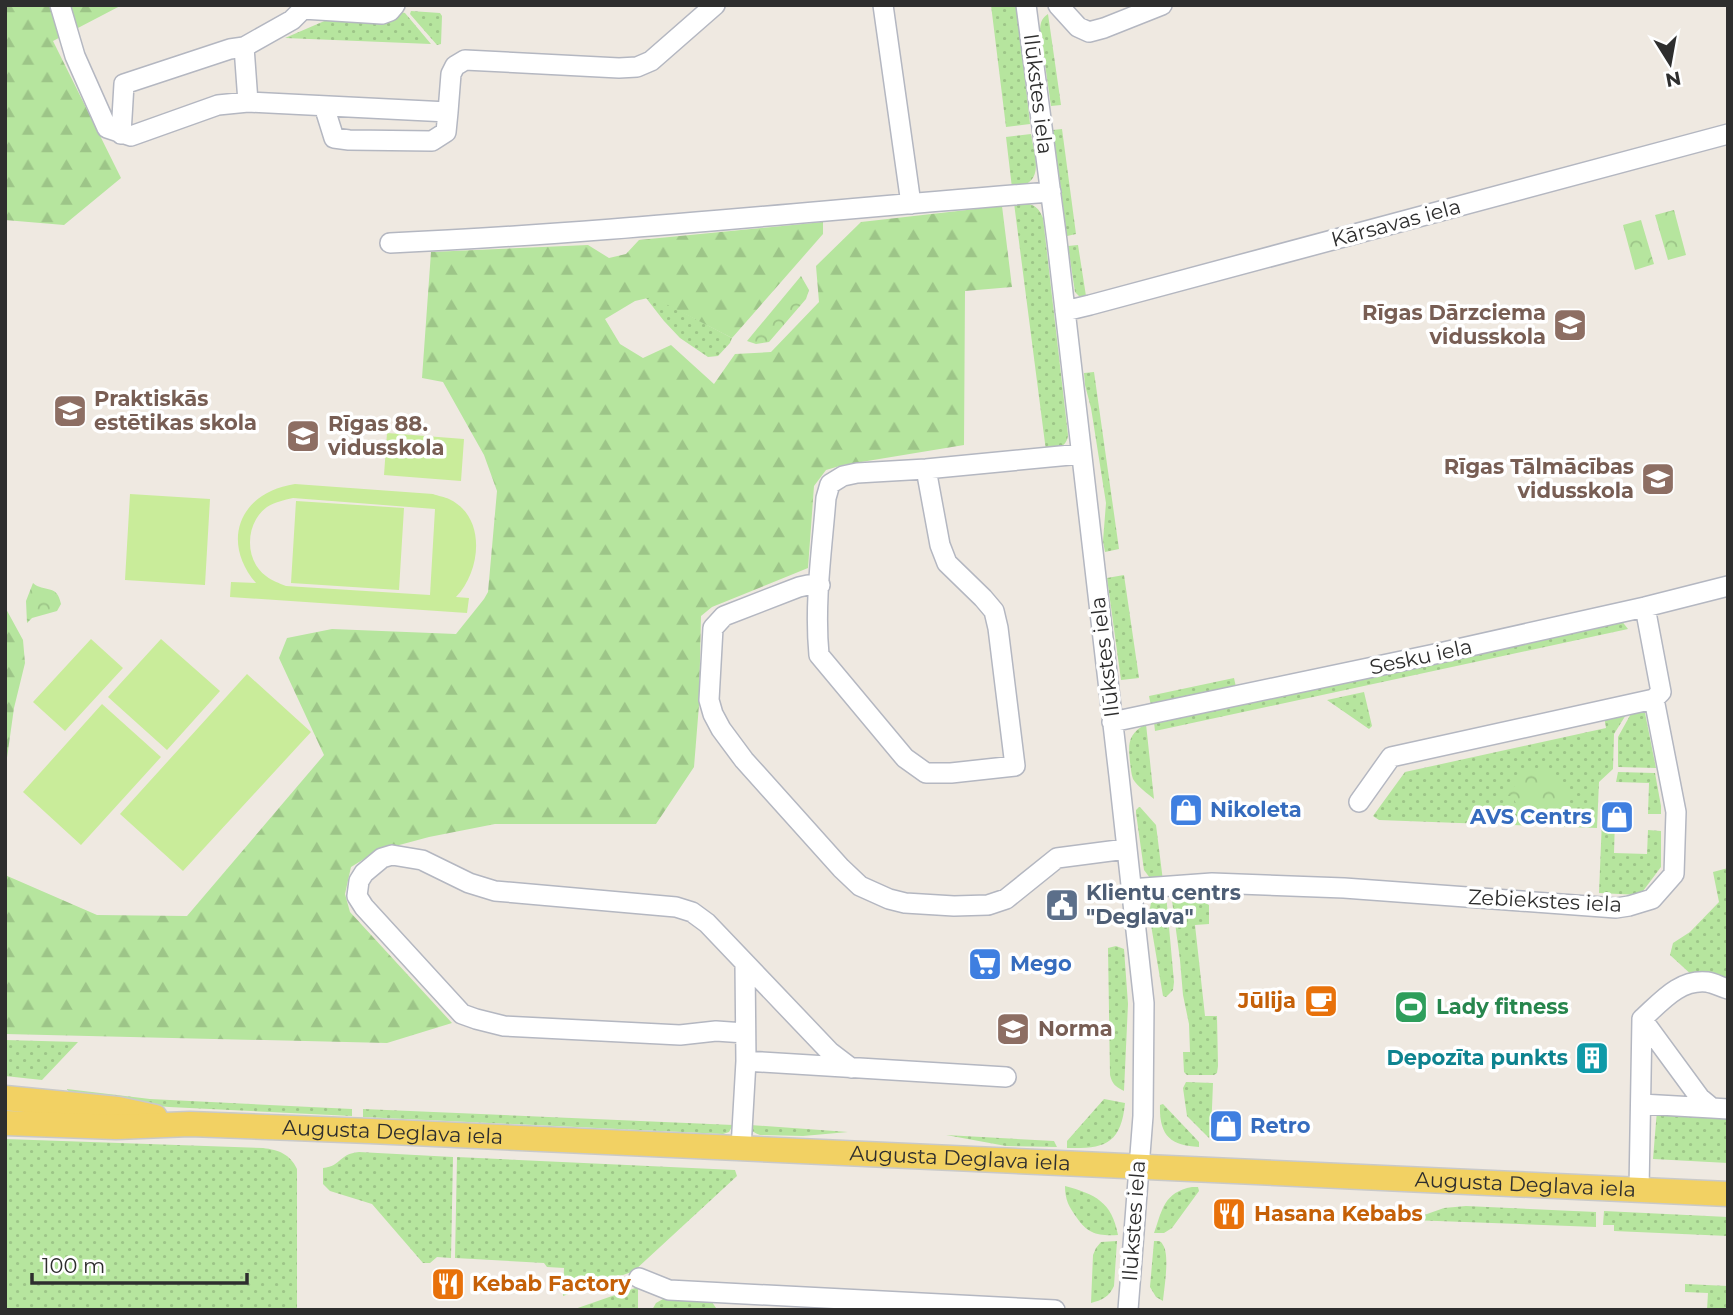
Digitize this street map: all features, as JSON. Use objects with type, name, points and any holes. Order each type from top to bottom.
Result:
[{"type":"main road","name":"Augusta Deglava iela","points":[[5,1098],[118,1109],[190,1124]]},
{"type":"main road","name":"Augusta Deglava iela","points":[[5,1123],[116,1127],[190,1124],[1728,1194]]},
{"type":"street","points":[[60,5],[75,56],[107,128],[121,134],[131,136],[218,105],[248,102],[448,112]]},
{"type":"street","points":[[121,134],[124,84],[230,49],[244,47],[292,20],[303,7],[382,14],[395,5]]},
{"type":"street","points":[[324,106],[334,138],[432,141],[446,132],[451,74],[454,66],[465,60],[619,68],[638,66],[651,61],[715,5]]},
{"type":"street","points":[[883,5],[911,204]]},
{"type":"street","name":"Ilūkstes iela","points":[[1027,5],[1065,311],[1144,1003],[1144,1097],[1128,1310]]},
{"type":"street","points":[[1058,5],[1077,27],[1089,32],[1162,5]]},
{"type":"street","points":[[244,47],[248,102]]},
{"type":"street","name":"Kārsavas iela","points":[[1065,311],[1728,134]]},
{"type":"street","points":[[390,243],[586,232],[1051,192]]},
{"type":"street","points":[[926,469],[940,545],[947,563],[994,611],[1015,766],[951,773],[926,773],[905,758],[819,655],[817,633],[820,585],[826,498],[830,484],[843,476],[857,473],[1081,454]]},
{"type":"street","points":[[820,585],[799,587],[724,615],[713,628],[709,700],[721,729],[744,760],[860,886],[889,899],[905,902],[954,906],[988,905],[1006,899],[1057,858],[1126,849]]},
{"type":"street","name":"Sesku iela","points":[[1112,722],[1435,654],[1728,586]]},
{"type":"street","name":"Zebiekstes iela","points":[[1130,890],[1212,883],[1344,888],[1616,908],[1652,899],[1674,874],[1676,812],[1654,699],[1661,692],[1645,607]]},
{"type":"street","points":[[1359,802],[1391,757],[1654,699]]},
{"type":"street","points":[[746,1033],[716,1031],[680,1034],[504,1026],[462,1014],[364,907],[357,896],[359,881],[372,866],[391,855],[422,860],[469,883],[495,891],[676,907],[692,912],[707,922],[830,1052],[850,1068]]},
{"type":"street","points":[[741,1148],[746,1061],[745,964]]},
{"type":"street","points":[[1639,1190],[1642,1019],[1677,987],[1694,982],[1709,982],[1728,989]]},
{"type":"street","points":[[1642,1019],[1700,1098],[1720,1108]]},
{"type":"street","points":[[746,1061],[1006,1077]]},
{"type":"street","points":[[1641,1104],[1720,1108]]},
{"type":"street","points":[[639,1278],[669,1290],[838,1304],[1055,1310]]},
{"type":"green space","points":[[5,5],[122,5],[53,41],[121,178],[64,225],[5,220]]},
{"type":"green space","points":[[991,5],[1017,5],[1030,124],[1006,127]]},
{"type":"green space","points":[[411,11],[440,13],[441,44],[437,45],[410,14]]},
{"type":"green space","points":[[405,13],[431,44],[285,38],[329,19]]},
{"type":"green space","points":[[1048,14],[1061,105],[1051,106],[1040,29],[1042,20]]},
{"type":"green space","points":[[1062,129],[1076,234],[1067,236],[1053,130]]},
{"type":"green space","points":[[1031,134],[1036,161],[1034,176],[1023,186],[1012,188],[1006,137]]},
{"type":"green space","points":[[1014,203],[1032,205],[1043,218],[1068,435],[1064,445],[1046,451]]},
{"type":"green space","points":[[1002,206],[1012,287],[965,291],[964,445],[826,470],[814,486],[808,568],[712,607],[701,616],[699,705],[694,767],[656,824],[495,824],[377,851],[351,867],[345,894],[350,912],[452,1023],[387,1043],[5,1034],[5,875],[97,915],[187,916],[324,755],[279,658],[287,638],[332,629],[456,634],[488,592],[497,491],[484,455],[443,382],[422,378],[431,252],[588,245],[609,258],[626,254],[639,240],[823,222],[823,234],[732,338],[652,297],[635,301],[605,319],[620,344],[643,358],[671,345],[714,384],[735,354],[771,352],[819,302],[816,266],[861,222]]},
{"type":"green space","points":[[1674,210],[1686,255],[1668,260],[1655,215]]},
{"type":"green space","points":[[1641,220],[1654,264],[1635,270],[1623,225]]},
{"type":"green space","points":[[1078,245],[1086,296],[1080,297],[1075,292],[1068,246]]},
{"type":"green space","points":[[801,276],[809,290],[806,299],[769,342],[756,344],[747,341]]},
{"type":"green space","points":[[652,296],[732,338],[730,343],[718,356],[708,357],[680,338],[664,321],[646,298]]},
{"type":"green space","points":[[1094,372],[1119,549],[1105,552],[1103,541],[1106,503],[1084,373]]},
{"type":"green space","points":[[387,433],[464,439],[461,481],[384,475]]},
{"type":"green space","points":[[295,484],[433,494],[449,499],[461,507],[470,518],[475,531],[475,559],[471,573],[456,597],[469,598],[467,613],[230,597],[231,582],[256,583],[245,567],[239,551],[241,521],[249,508],[261,497],[276,489]],"holes":[[[293,498],[435,509],[430,595],[286,586],[266,576],[254,561],[251,551],[251,532],[260,514],[270,505]]]},
{"type":"green space","points":[[130,494],[210,499],[205,585],[125,580]]},
{"type":"green space","points":[[296,501],[404,508],[399,590],[291,583]]},
{"type":"green space","points":[[1124,575],[1139,678],[1121,680],[1107,578]]},
{"type":"green space","points":[[33,583],[56,593],[61,604],[57,611],[32,618],[27,623],[26,601]]},
{"type":"green space","points":[[5,607],[23,640],[25,663],[14,708],[5,772]]},
{"type":"green space","points":[[1621,620],[1628,629],[1155,731],[1154,722]]},
{"type":"green space","points":[[91,639],[123,668],[65,731],[33,702]]},
{"type":"green space","points":[[161,639],[220,691],[167,750],[108,697]]},
{"type":"green space","points":[[247,674],[311,732],[183,871],[120,814]]},
{"type":"green space","points":[[1234,678],[1236,687],[1151,706],[1149,696]]},
{"type":"green space","points":[[1364,692],[1372,726],[1369,729],[1327,700]]},
{"type":"green space","points":[[102,704],[161,757],[81,845],[23,792]]},
{"type":"green space","points":[[1644,708],[1656,768],[1618,767],[1618,737],[1633,710]]},
{"type":"green space","points":[[1629,710],[1614,734],[1613,769],[1599,782],[1597,828],[1379,820],[1373,816],[1405,772],[1606,728],[1604,716]]},
{"type":"green space","points":[[1146,724],[1154,799],[1133,779],[1130,762],[1132,735]]},
{"type":"green space","points":[[1536,768],[1552,774],[1561,787],[1569,788],[1569,819],[1545,818],[1544,824],[1536,824],[1537,818],[1522,810],[1513,796],[1507,796],[1507,790],[1513,790],[1521,776]]},
{"type":"green space","points":[[1618,772],[1655,773],[1661,814],[1648,814],[1649,783],[1616,782]]},
{"type":"green space","points":[[1139,807],[1156,825],[1163,881],[1150,878],[1144,870],[1136,813]]},
{"type":"green space","points":[[1602,819],[1615,819],[1614,853],[1647,854],[1648,830],[1661,831],[1661,867],[1640,895],[1599,893]]},
{"type":"green space","points":[[1728,868],[1728,984],[1694,977],[1670,955],[1673,943],[1690,932],[1719,902],[1713,872]]},
{"type":"green space","points":[[1171,893],[1187,893],[1209,905],[1209,924],[1195,925],[1205,1016],[1217,1016],[1218,1066],[1214,1075],[1187,1075],[1184,1072],[1183,1052],[1190,1052],[1189,1024]]},
{"type":"green space","points":[[1166,894],[1174,982],[1173,990],[1166,997],[1163,996],[1149,913],[1152,898]]},
{"type":"green space","points":[[1116,946],[1124,949],[1128,1004],[1124,1091],[1115,1085],[1110,1075],[1108,948]]},
{"type":"green space","points":[[5,1040],[78,1042],[42,1080],[5,1076]]},
{"type":"green space","points":[[1186,1082],[1213,1083],[1209,1138],[1187,1116],[1183,1088]]},
{"type":"green space","points":[[67,1089],[150,1099],[352,1109],[352,1116],[100,1101],[72,1096]]},
{"type":"green space","points":[[1104,1099],[1125,1103],[1120,1127],[1115,1136],[1101,1145],[1067,1148],[1067,1141]]},
{"type":"green space","points":[[1163,1104],[1199,1142],[1199,1147],[1181,1144],[1168,1137],[1160,1115],[1160,1105]]},
{"type":"green space","points":[[363,1109],[733,1125],[729,1132],[723,1134],[363,1117]]},
{"type":"green space","points":[[1657,1110],[1728,1115],[1728,1163],[1653,1159]]},
{"type":"green space","points":[[750,1125],[848,1132],[803,1136],[760,1135],[752,1130]]},
{"type":"green space","points":[[946,1135],[1054,1141],[1057,1147],[1006,1146]]},
{"type":"green space","points":[[5,1139],[263,1148],[283,1154],[297,1169],[297,1310],[5,1310]]},
{"type":"green space","points":[[359,1152],[453,1157],[451,1258],[437,1257],[430,1263],[423,1263],[372,1204],[330,1191],[323,1184],[323,1168],[334,1165],[347,1155]]},
{"type":"green space","points":[[457,1157],[735,1170],[737,1176],[634,1271],[604,1282],[599,1278],[592,1280],[591,1286],[563,1296],[564,1268],[547,1267],[544,1263],[455,1258]]},
{"type":"green space","points":[[1065,1186],[1093,1196],[1107,1207],[1118,1235],[1099,1234],[1085,1228],[1070,1207]]},
{"type":"green space","points":[[1198,1187],[1199,1191],[1172,1228],[1164,1233],[1154,1233],[1162,1210],[1170,1198],[1183,1189]]},
{"type":"green space","points":[[1466,1206],[1596,1212],[1596,1227],[1410,1220],[1444,1208]]},
{"type":"green space","points":[[1604,1211],[1728,1217],[1728,1236],[1614,1231],[1614,1225],[1603,1225]]},
{"type":"green space","points":[[1117,1241],[1114,1286],[1105,1298],[1091,1303],[1093,1255],[1101,1242]]},
{"type":"green space","points":[[1154,1241],[1161,1242],[1166,1256],[1163,1301],[1156,1297],[1150,1287]]},
{"type":"green space","points":[[1685,1284],[1728,1286],[1728,1310],[1707,1310],[1708,1293],[1685,1292]]},
{"type":"green space","points":[[638,1287],[638,1310],[572,1310]]},
{"type":"green space","points":[[663,1299],[712,1302],[716,1308],[760,1310],[652,1310],[656,1303]]},
{"type":"place","name":"Rīgas Dārzciema vidusskola","points":[[1570,325]]},
{"type":"place","name":"Praktiskās estētikas skola","points":[[70,411]]},
{"type":"place","name":"Rīgas 88. vidusskola","points":[[303,436]]},
{"type":"place","name":"Rīgas Tālmācības vidusskola","points":[[1658,479]]},
{"type":"place","name":"Nikoleta","points":[[1186,810]]},
{"type":"place","name":"AVS Centrs","points":[[1617,817]]},
{"type":"place","name":"Klientu centrs \"Deglava\"","points":[[1062,905]]},
{"type":"place","name":"Mego","points":[[985,964]]},
{"type":"place","name":"Jūlija","points":[[1321,1001]]},
{"type":"place","name":"Lady fitness","points":[[1411,1007]]},
{"type":"place","name":"Norma","points":[[1013,1029]]},
{"type":"place","name":"Depozīta punkts","points":[[1592,1058]]},
{"type":"place","name":"Retro","points":[[1226,1126]]},
{"type":"place","name":"Hasana Kebabs","points":[[1229,1214]]},
{"type":"place","name":"Kebab Factory","points":[[448,1284]]}]
